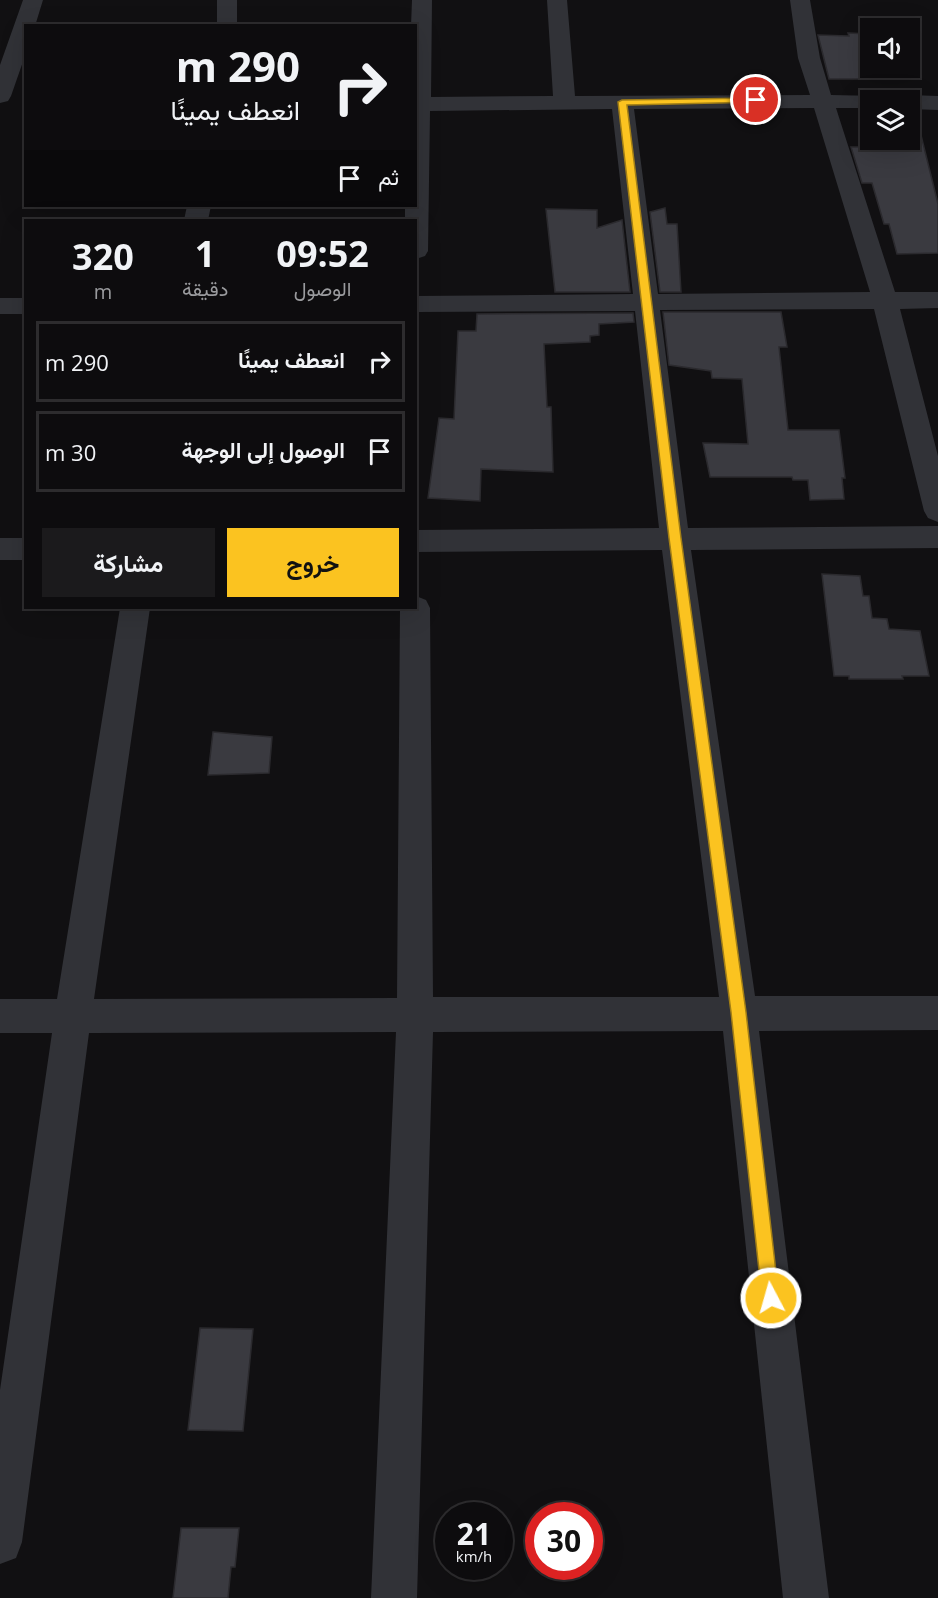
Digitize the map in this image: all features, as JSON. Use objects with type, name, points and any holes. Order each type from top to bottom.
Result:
[{"type":"street","points":[[27,24],[33,0]]},
{"type":"street","points":[[227,24],[228,0]]},
{"type":"street","points":[[417,178],[422,0]]},
{"type":"street","points":[[557,0],[565,104]]},
{"type":"street","points":[[800,0],[809,58],[885,301],[938,510]]},
{"type":"street","points":[[6,104],[24,35]]},
{"type":"street","points":[[418,104],[860,101]]},
{"type":"street","points":[[622,102],[675,538],[739,1012],[806,1598]]},
{"type":"street","points":[[920,102],[938,103]]},
{"type":"street","points":[[417,304],[938,300]]},
{"type":"street","points":[[0,306],[24,306]]},
{"type":"street","points":[[417,541],[938,537]]},
{"type":"street","points":[[0,549],[24,549]]},
{"type":"street","points":[[0,1542],[73,1015],[135,609]]},
{"type":"street","points":[[394,1598],[415,1014],[415,609]]},
{"type":"street","points":[[0,1016],[938,1013]]},
{"type":"building","points":[[848,33],[860,34],[860,78],[876,79],[829,79],[818,35],[849,36]]},
{"type":"building","points":[[920,131],[938,204],[938,253],[897,254],[889,224],[884,224],[872,183],[862,183],[851,147],[860,147],[860,150],[920,150]]},
{"type":"building","points":[[665,208],[667,224],[677,224],[681,292],[660,292],[650,212]]},
{"type":"building","points":[[546,209],[597,210],[597,228],[622,220],[630,292],[555,292]]},
{"type":"building","points":[[663,312],[781,312],[787,347],[779,347],[788,430],[839,430],[845,478],[842,478],[844,499],[810,500],[808,480],[793,480],[792,477],[710,477],[703,443],[748,444],[742,379],[712,378],[711,371],[669,365]]},
{"type":"building","points":[[633,313],[634,322],[599,324],[599,335],[590,336],[590,342],[544,344],[547,407],[551,407],[553,472],[481,469],[480,501],[428,498],[439,418],[454,419],[458,331],[476,331],[477,314]]},
{"type":"building","points":[[822,574],[860,576],[863,596],[869,596],[872,618],[887,619],[889,629],[920,631],[929,676],[902,676],[903,679],[849,679],[849,676],[834,676]]},
{"type":"building","points":[[213,732],[272,737],[269,773],[208,775]]},
{"type":"building","points":[[200,1328],[253,1329],[243,1431],[188,1430]]},
{"type":"building","points":[[181,1528],[239,1528],[235,1567],[231,1567],[228,1598],[173,1598]]},
{"type":"route","points":[[756,100],[622,102],[675,538],[739,1012],[771,1298]]}]
